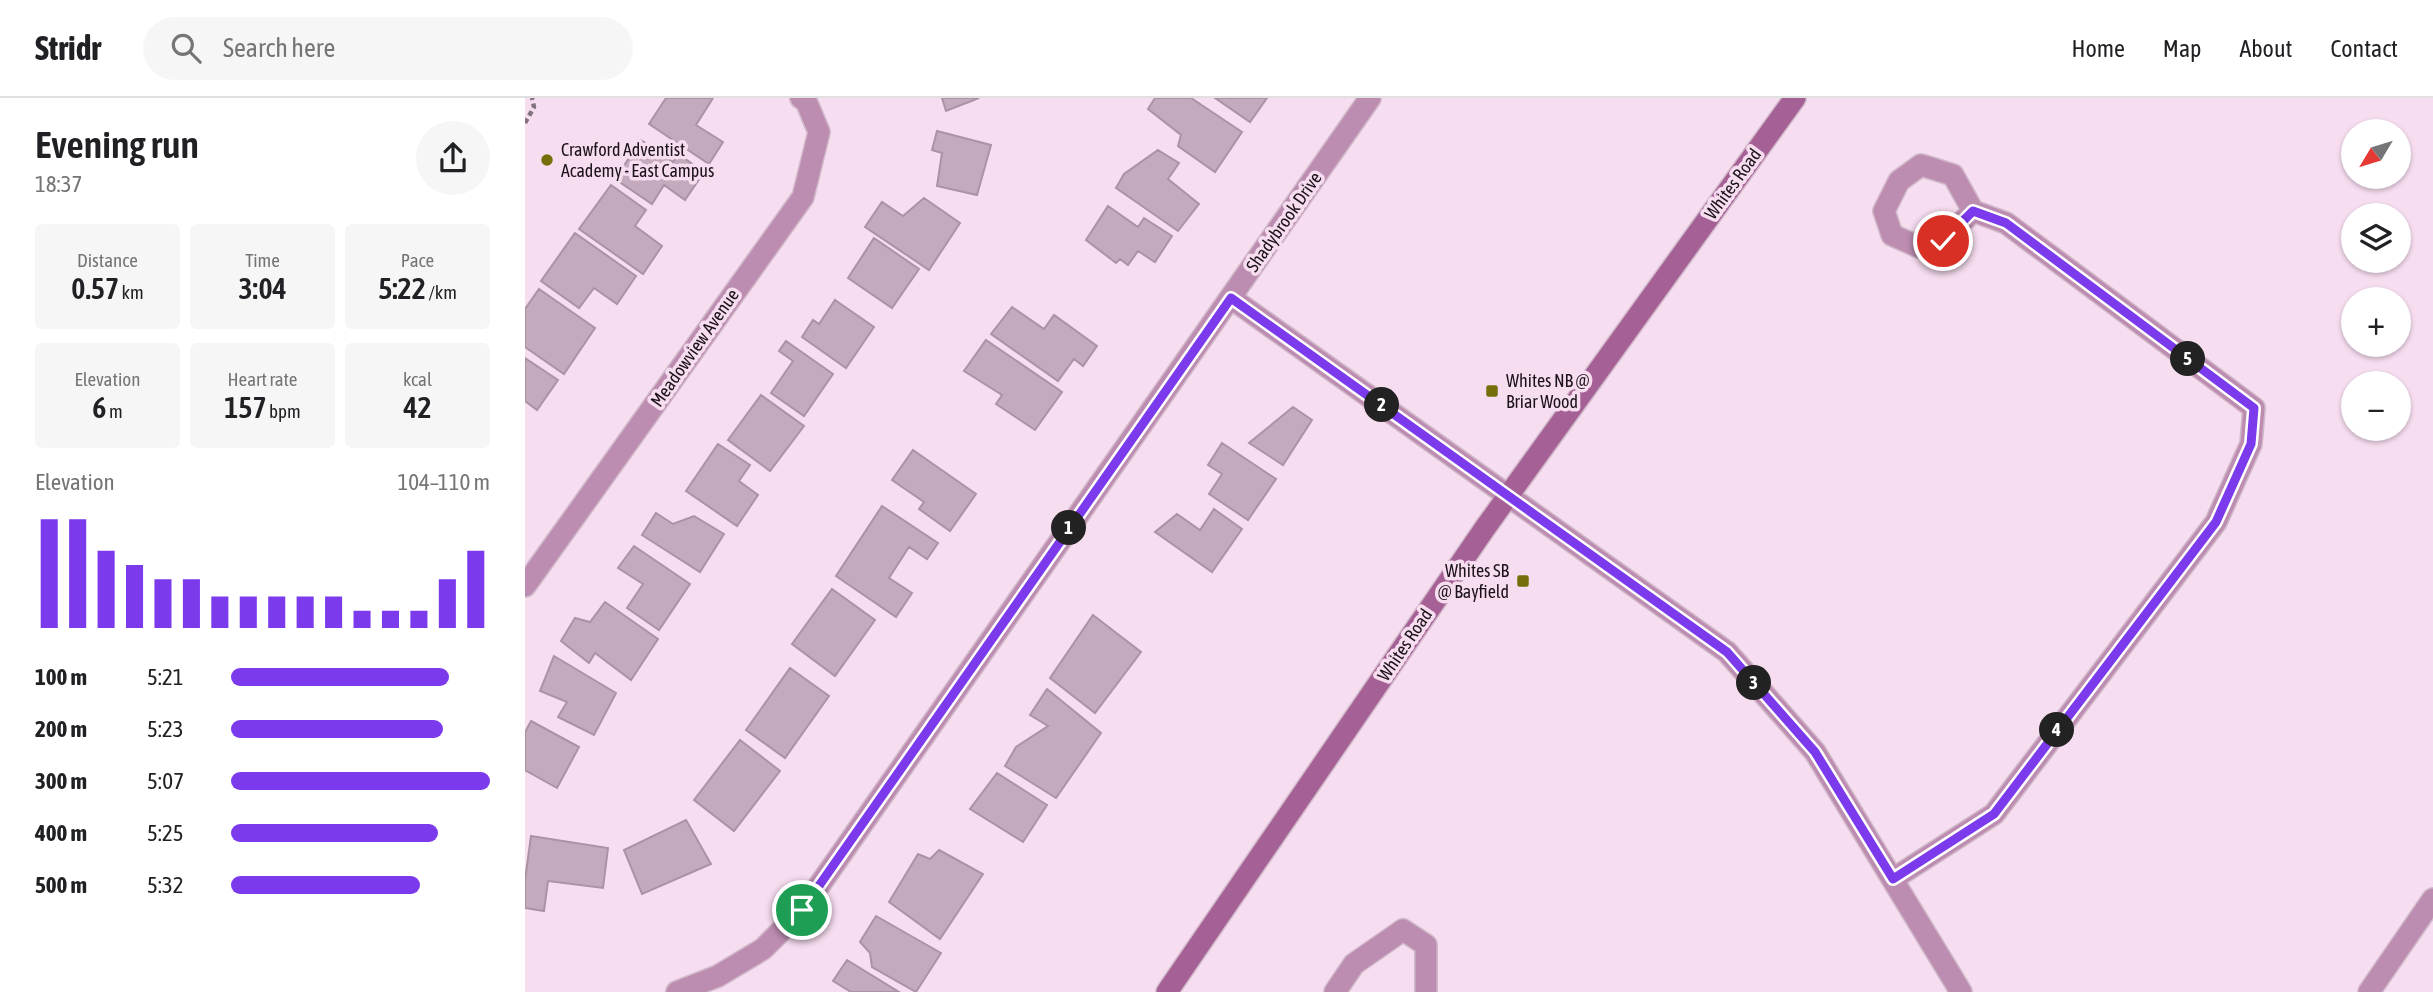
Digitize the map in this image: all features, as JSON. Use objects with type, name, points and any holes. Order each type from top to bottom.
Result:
[{"type":"main road","name":"Whites Road","points":[[1167,992],[1510,496],[1795,98]]},
{"type":"street","name":"Meadowview Avenue","points":[[525,586],[803,197],[819,132],[806,101],[801,98]]},
{"type":"street","name":"Shadybrook Drive","points":[[677,992],[718,976],[763,948],[802,910],[1370,98]]},
{"type":"street","points":[[1893,879],[1994,814],[2216,522],[2251,444],[2254,408],[2006,223],[1973,211]]},
{"type":"street","points":[[1231,298],[1727,652],[1815,752],[1961,992]]},
{"type":"street","points":[[2369,992],[2433,900]]},
{"type":"street","points":[[1335,992],[1354,964],[1403,930],[1426,946],[1426,992]]},
{"type":"path","points":[[525,123],[534,107],[532,98]]},
{"type":"building","points":[[666,98],[713,98],[696,125],[723,142],[709,164],[649,124]]},
{"type":"building","points":[[942,98],[979,98],[946,111]]},
{"type":"building","points":[[1155,98],[1191,98],[1242,132],[1215,172],[1178,146],[1181,135],[1148,109]]},
{"type":"building","points":[[1215,98],[1267,98],[1250,122]]},
{"type":"building","points":[[937,131],[991,145],[977,195],[937,186],[942,153],[932,150]]},
{"type":"building","points":[[641,140],[673,162],[678,154],[704,172],[685,200],[664,185],[652,204],[615,179]]},
{"type":"building","points":[[1158,150],[1179,163],[1168,179],[1199,204],[1178,231],[1116,188],[1124,174]]},
{"type":"building","points":[[611,185],[646,210],[635,226],[662,246],[643,274],[579,229]]},
{"type":"building","points":[[924,198],[960,223],[929,270],[865,227],[882,202],[903,216]]},
{"type":"building","points":[[1108,206],[1138,227],[1144,218],[1172,236],[1155,262],[1138,251],[1128,265],[1120,259],[1116,263],[1086,240]]},
{"type":"building","points":[[575,233],[636,276],[617,304],[594,288],[579,308],[541,281]]},
{"type":"building","points":[[874,238],[919,269],[892,308],[848,278]]},
{"type":"building","points":[[539,289],[595,328],[564,374],[525,347],[525,309]]},
{"type":"building","points":[[835,300],[874,327],[846,368],[802,337],[813,320],[819,324]]},
{"type":"building","points":[[1012,307],[1044,329],[1054,315],[1097,346],[1083,366],[1074,359],[1058,381],[991,334]]},
{"type":"building","points":[[986,340],[1062,392],[1035,430],[996,404],[1002,395],[964,371]]},
{"type":"building","points":[[786,341],[833,374],[804,416],[771,393],[793,361],[779,351]]},
{"type":"building","points":[[525,358],[558,380],[537,410],[525,401]]},
{"type":"building","points":[[761,395],[804,426],[770,471],[728,440]]},
{"type":"building","points":[[1293,407],[1312,420],[1283,465],[1249,443]]},
{"type":"building","points":[[1222,443],[1276,479],[1248,520],[1209,494],[1222,474],[1208,465]]},
{"type":"building","points":[[718,444],[750,465],[739,481],[758,495],[737,526],[686,491]]},
{"type":"building","points":[[913,450],[976,494],[950,531],[919,509],[924,502],[892,480]]},
{"type":"building","points":[[882,506],[938,543],[927,559],[909,547],[889,578],[912,593],[896,617],[836,576]]},
{"type":"building","points":[[1214,509],[1242,529],[1212,572],[1155,532],[1177,514],[1200,530]]},
{"type":"building","points":[[656,513],[673,524],[694,516],[724,534],[700,572],[642,535]]},
{"type":"building","points":[[634,546],[690,584],[659,630],[627,608],[643,584],[618,568]]},
{"type":"building","points":[[832,589],[875,620],[835,676],[792,644]]},
{"type":"building","points":[[605,602],[658,639],[631,680],[595,653],[589,663],[561,641],[575,618],[590,622]]},
{"type":"building","points":[[1093,615],[1141,652],[1095,713],[1050,678]]},
{"type":"building","points":[[554,656],[616,693],[594,735],[558,717],[567,702],[540,691]]},
{"type":"building","points":[[790,668],[829,696],[785,758],[746,730]]},
{"type":"building","points":[[1047,689],[1101,733],[1056,798],[1005,766],[1016,747],[1048,726],[1030,715]]},
{"type":"building","points":[[531,721],[579,747],[557,788],[525,770],[525,732]]},
{"type":"building","points":[[740,740],[780,771],[734,831],[694,800]]},
{"type":"building","points":[[997,773],[1047,805],[1023,842],[970,809]]},
{"type":"building","points":[[686,820],[711,864],[642,894],[624,850]]},
{"type":"building","points":[[531,836],[608,848],[603,888],[548,881],[544,911],[525,908],[525,880]]},
{"type":"building","points":[[939,850],[983,874],[940,939],[889,902],[918,854],[930,859]]},
{"type":"building","points":[[876,916],[941,953],[916,992],[872,967],[870,953],[860,942]]},
{"type":"building","points":[[847,960],[899,992],[851,992],[833,981]]},
{"type":"place","name":"Crawford Adventist Academy - East Campus","points":[[547,160]]},
{"type":"place","name":"Whites NB @ Briar Wood","points":[[1492,391]]},
{"type":"place","name":"Whites SB @ Bayfield","points":[[1523,581]]},
{"type":"route","points":[[802,910],[1231,298],[1727,652],[1815,752],[1893,879],[1994,814],[2216,522],[2251,444],[2254,408],[2006,223],[1973,211],[1943,241]]}]
